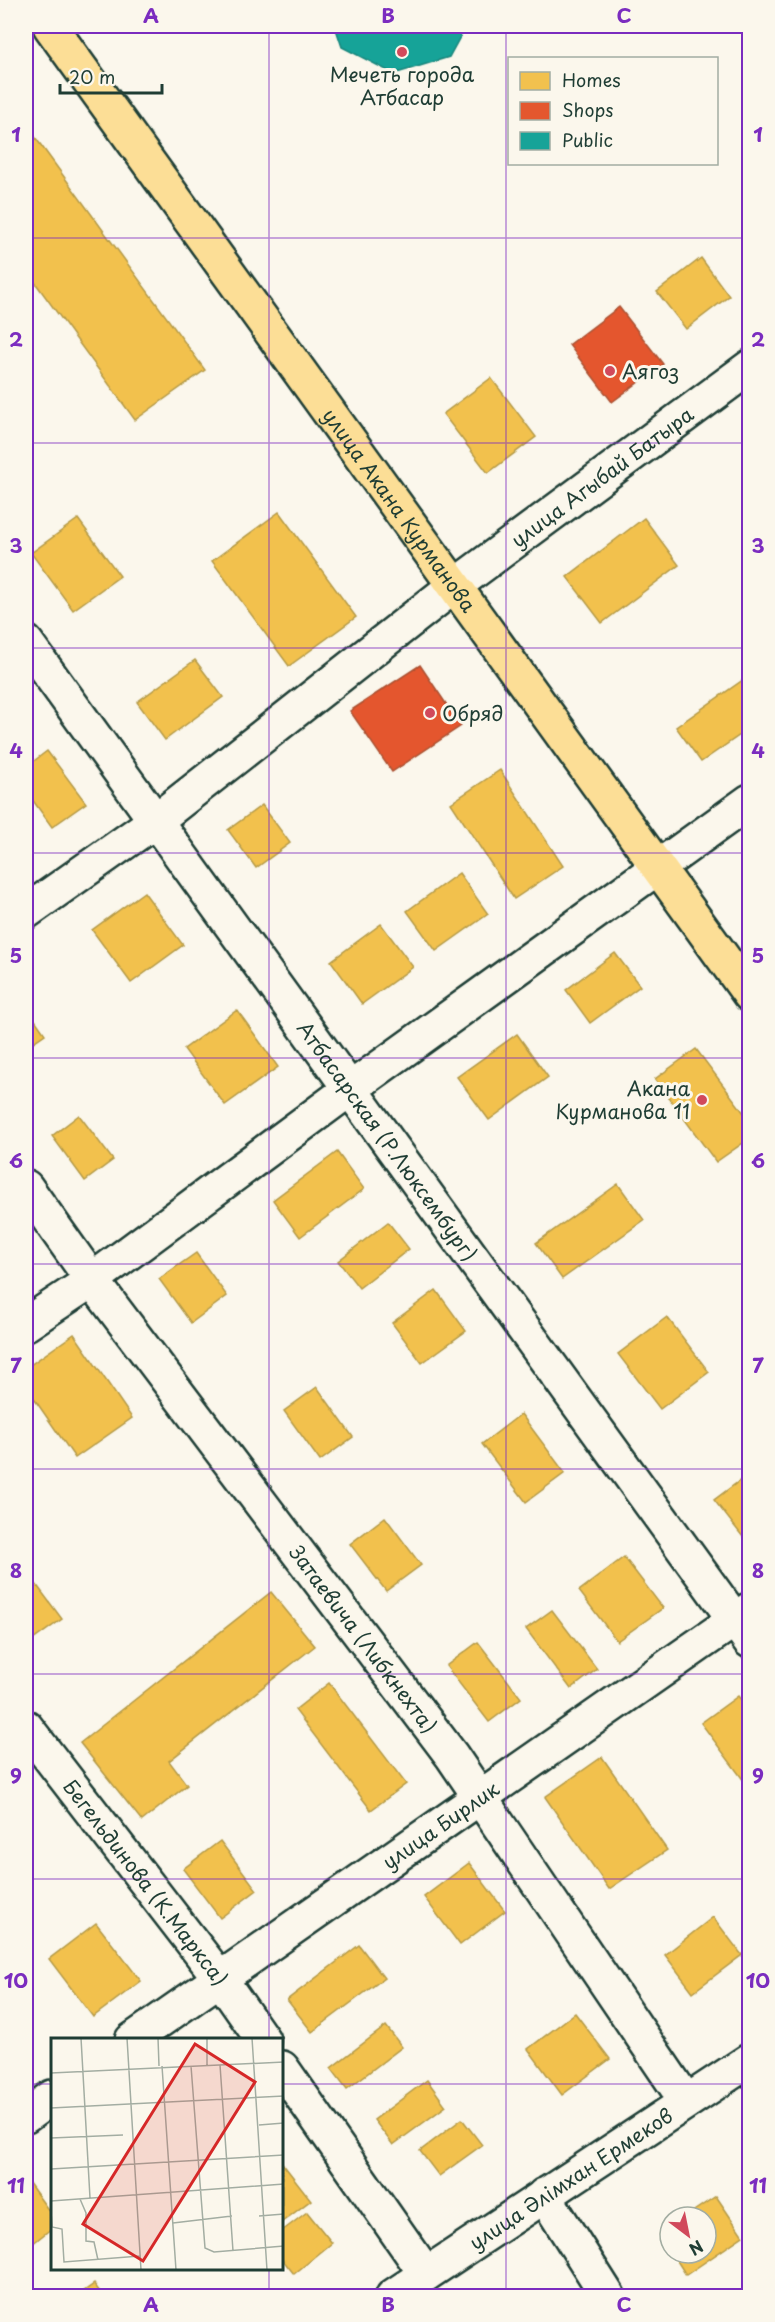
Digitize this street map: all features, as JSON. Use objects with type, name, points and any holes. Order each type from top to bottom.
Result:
[{"type":"main road","name":"улица Акана Курманова","points":[[57,28],[453,587],[750,995]]},
{"type":"street","name":"улица Агыбай Батыра","points":[[26,912],[155,821],[453,587],[750,367]]},
{"type":"street","name":"Атбасарская (Р.Люксембург)","points":[[26,642],[350,1089],[745,1624]]},
{"type":"street","points":[[26,1324],[92,1280],[350,1089],[750,801]]},
{"type":"street","name":"Затаевича (Либкнехта)","points":[[26,1187],[92,1280],[480,1796],[686,2101]]},
{"type":"street","name":"улица Бирлик","points":[[135,2038],[480,1796],[745,1624]]},
{"type":"street","name":"Бегельдинова (К.Маркса)","points":[[26,1727],[219,1977],[262,2038]]},
{"type":"street","name":"улица Әлімхан Ермеков","points":[[393,2296],[750,2060]]},
{"type":"street","points":[[284,2071],[426,2274]]},
{"type":"street","points":[[26,2116],[51,2098]]},
{"type":"street","points":[[544,2195],[608,2296]]},
{"type":"building: Homes","points":[[27,126],[205,370],[135,420],[26,270]]},
{"type":"building: Homes","points":[[701,258],[729,296],[686,329],[657,292]]},
{"type":"building: Homes","points":[[491,378],[536,437],[488,473],[443,414]]},
{"type":"building: Homes","points":[[279,512],[356,617],[289,666],[212,561]]},
{"type":"building: Homes","points":[[644,518],[679,565],[602,623],[567,577]]},
{"type":"building: Homes","points":[[78,519],[120,576],[73,610],[31,553]]},
{"type":"building: Homes","points":[[195,660],[223,697],[165,740],[137,702]]},
{"type":"building: Homes","points":[[750,675],[750,728],[701,762],[676,727]]},
{"type":"building: Homes","points":[[47,751],[86,803],[52,827],[26,791],[26,767]]},
{"type":"building: Homes","points":[[500,770],[563,866],[514,899],[451,803]]},
{"type":"building: Homes","points":[[262,805],[290,843],[256,868],[228,830]]},
{"type":"building: Homes","points":[[459,873],[488,914],[436,951],[407,911]]},
{"type":"building: Homes","points":[[144,892],[183,945],[131,983],[92,930]]},
{"type":"building: Homes","points":[[381,924],[413,967],[362,1004],[331,961]]},
{"type":"building: Homes","points":[[615,953],[640,986],[590,1023],[566,990]]},
{"type":"building: Homes","points":[[26,1007],[45,1034],[26,1047]]},
{"type":"building: Homes","points":[[237,1010],[278,1067],[225,1105],[184,1049]]},
{"type":"building: Homes","points":[[517,1034],[548,1077],[489,1120],[457,1077]]},
{"type":"building: Homes","name":"Акана Курманова 11","points":[[696,1049],[750,1121],[750,1138],[716,1162],[655,1079]]},
{"type":"building: Homes","points":[[79,1115],[113,1160],[85,1181],[52,1136]]},
{"type":"building: Homes","points":[[337,1152],[364,1189],[300,1237],[273,1200]]},
{"type":"building: Homes","points":[[618,1184],[644,1220],[562,1279],[536,1243]]},
{"type":"building: Homes","points":[[388,1222],[409,1249],[359,1288],[338,1261]]},
{"type":"building: Homes","points":[[196,1253],[227,1296],[191,1323],[159,1279]]},
{"type":"building: Homes","points":[[436,1290],[466,1331],[422,1363],[392,1323]]},
{"type":"building: Homes","points":[[667,1317],[709,1372],[660,1409],[618,1354]]},
{"type":"building: Homes","points":[[74,1334],[132,1418],[75,1458],[26,1387],[26,1368]]},
{"type":"building: Homes","points":[[317,1387],[353,1437],[320,1461],[284,1411]]},
{"type":"building: Homes","points":[[521,1414],[565,1473],[526,1502],[482,1444]]},
{"type":"building: Homes","points":[[750,1473],[750,1532],[743,1537],[714,1500]]},
{"type":"building: Homes","points":[[385,1517],[421,1565],[386,1591],[350,1544]]},
{"type":"building: Homes","points":[[624,1557],[663,1608],[617,1641],[579,1591]]},
{"type":"building: Homes","points":[[26,1573],[62,1619],[26,1645]]},
{"type":"building: Homes","points":[[271,1592],[315,1646],[169,1761],[187,1785],[142,1821],[80,1743]]},
{"type":"building: Homes","points":[[552,1610],[597,1669],[571,1689],[526,1629]]},
{"type":"building: Homes","points":[[478,1642],[521,1698],[489,1722],[446,1666]]},
{"type":"building: Homes","points":[[329,1683],[406,1784],[371,1810],[295,1710]]},
{"type":"building: Homes","points":[[738,1696],[750,1711],[750,1789],[701,1723]]},
{"type":"building: Homes","points":[[602,1757],[667,1850],[609,1889],[545,1797]]},
{"type":"building: Homes","points":[[220,1841],[257,1890],[220,1918],[183,1869]]},
{"type":"building: Homes","points":[[469,1863],[505,1911],[460,1945],[424,1897]]},
{"type":"building: Homes","points":[[713,1917],[742,1955],[693,1992],[665,1955]]},
{"type":"building: Homes","points":[[96,1923],[141,1981],[93,2017],[49,1959]]},
{"type":"building: Homes","points":[[359,1945],[384,1978],[312,2032],[287,2000]]},
{"type":"building: Homes","points":[[575,2013],[610,2059],[562,2095],[528,2049]]},
{"type":"building: Homes","points":[[386,2026],[402,2047],[347,2089],[331,2068]]},
{"type":"building: Homes","points":[[427,2080],[446,2106],[393,2145],[374,2120]]},
{"type":"building: Homes","points":[[462,2119],[482,2145],[439,2176],[420,2151]]},
{"type":"building: Homes","points":[[284,2166],[311,2200],[284,2220]]},
{"type":"building: Homes","points":[[26,2179],[51,2214],[51,2229],[26,2249]]},
{"type":"building: Homes","points":[[716,2196],[743,2236],[718,2253],[718,2205],[703,2205]]},
{"type":"building: Homes","points":[[307,2212],[332,2243],[294,2274],[284,2262],[284,2229]]},
{"type":"building: Homes","points":[[680,2265],[701,2265],[686,2275]]},
{"type":"building: Homes","points":[[94,2284],[103,2296],[77,2296]]},
{"type":"building: Shops","points":[[619,307],[663,364],[612,402],[569,345]]},
{"type":"building: Shops","points":[[420,665],[461,726],[392,772],[350,711]]},
{"type":"building: Public","name":"Мечеть города Атбасар","points":[[335,26],[466,26],[449,57],[394,74],[342,47]]},
{"type":"place","name":"Мечеть города Атбасар","points":[[402,52]]},
{"type":"place","name":"Аягоз","points":[[610,371]]},
{"type":"place","name":"Обряд","points":[[430,713]]},
{"type":"place","name":"Акана Курманова 11","points":[[702,1100]]}]
